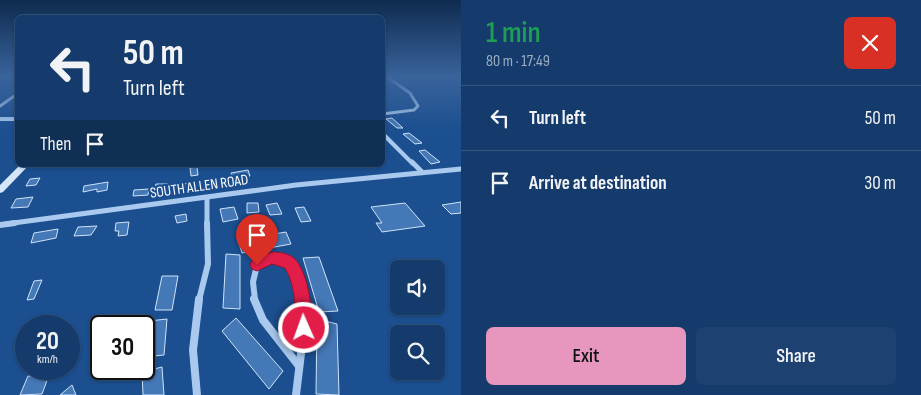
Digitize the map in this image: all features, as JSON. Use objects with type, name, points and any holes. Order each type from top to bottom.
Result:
[{"type":"main road","points":[[0,190],[23,167]]},
{"type":"street","points":[[385,114],[414,110],[418,106],[418,102],[410,94]]},
{"type":"street","points":[[0,106],[15,95]]},
{"type":"street","points":[[0,119],[15,119]]},
{"type":"street","points":[[385,136],[422,172]]},
{"type":"street","name":"SOUTH ALLEN ROAD","points":[[0,225],[296,185],[461,169]]},
{"type":"street","points":[[197,395],[193,350],[197,309],[208,264],[207,198]]},
{"type":"street","points":[[296,395],[304,328],[304,310],[296,272],[290,263],[281,258],[272,258],[257,265],[254,273],[256,309],[260,319],[291,354],[299,366]]},
{"type":"building","points":[[392,118],[403,128],[397,128],[386,119]]},
{"type":"building","points":[[409,133],[422,143],[415,144],[403,134]]},
{"type":"building","points":[[425,150],[440,162],[431,164],[419,151]]},
{"type":"building","points":[[197,167],[198,175],[191,176],[190,168]]},
{"type":"building","points":[[248,170],[250,176],[233,179],[231,173]]},
{"type":"building","points":[[40,178],[36,185],[26,186],[30,179]]},
{"type":"building","points":[[108,182],[107,190],[97,192],[97,189],[83,192],[84,186]]},
{"type":"building","points":[[192,183],[192,189],[177,190],[177,184]]},
{"type":"building","points":[[156,184],[168,184],[167,193],[154,193]]},
{"type":"building","points":[[149,189],[148,195],[133,196],[134,190]]},
{"type":"building","points":[[33,197],[28,207],[11,208],[16,199]]},
{"type":"building","points":[[461,202],[461,213],[451,214],[442,205]]},
{"type":"building","points":[[247,203],[258,203],[259,212],[247,213]]},
{"type":"building","points":[[277,203],[282,214],[270,215],[266,205]]},
{"type":"building","points":[[405,203],[425,226],[382,232],[376,223],[382,223],[371,207]]},
{"type":"building","points":[[234,207],[238,219],[223,222],[220,209]]},
{"type":"building","points":[[304,207],[311,221],[301,222],[295,208]]},
{"type":"building","points":[[186,214],[187,221],[177,223],[175,216]]},
{"type":"building","points":[[129,222],[127,235],[118,236],[119,231],[115,231],[116,223]]},
{"type":"building","points":[[97,226],[91,235],[74,236],[78,227]]},
{"type":"building","points":[[58,229],[56,238],[31,243],[34,233]]},
{"type":"building","points":[[286,232],[291,244],[242,253],[238,240]]},
{"type":"building","points":[[226,254],[240,255],[240,309],[223,308]]},
{"type":"building","points":[[319,257],[338,311],[319,312],[303,258]]},
{"type":"building","points":[[162,276],[178,276],[172,310],[155,310]]},
{"type":"building","points":[[42,280],[34,299],[27,300],[34,281]]},
{"type":"building","points":[[236,318],[283,371],[269,389],[222,331]]},
{"type":"building","points":[[167,319],[164,355],[155,356],[155,320]]},
{"type":"building","points":[[317,319],[337,324],[339,395],[316,394]]},
{"type":"building","points":[[162,367],[164,395],[143,395],[142,380],[155,380],[155,369]]},
{"type":"building","points":[[26,380],[47,380],[42,394],[20,395]]},
{"type":"building","points":[[72,385],[76,395],[60,395]]},
{"type":"route","points":[[257,265],[263,260],[272,258],[281,258],[290,263],[296,272],[300,290],[304,310],[304,328]]}]
